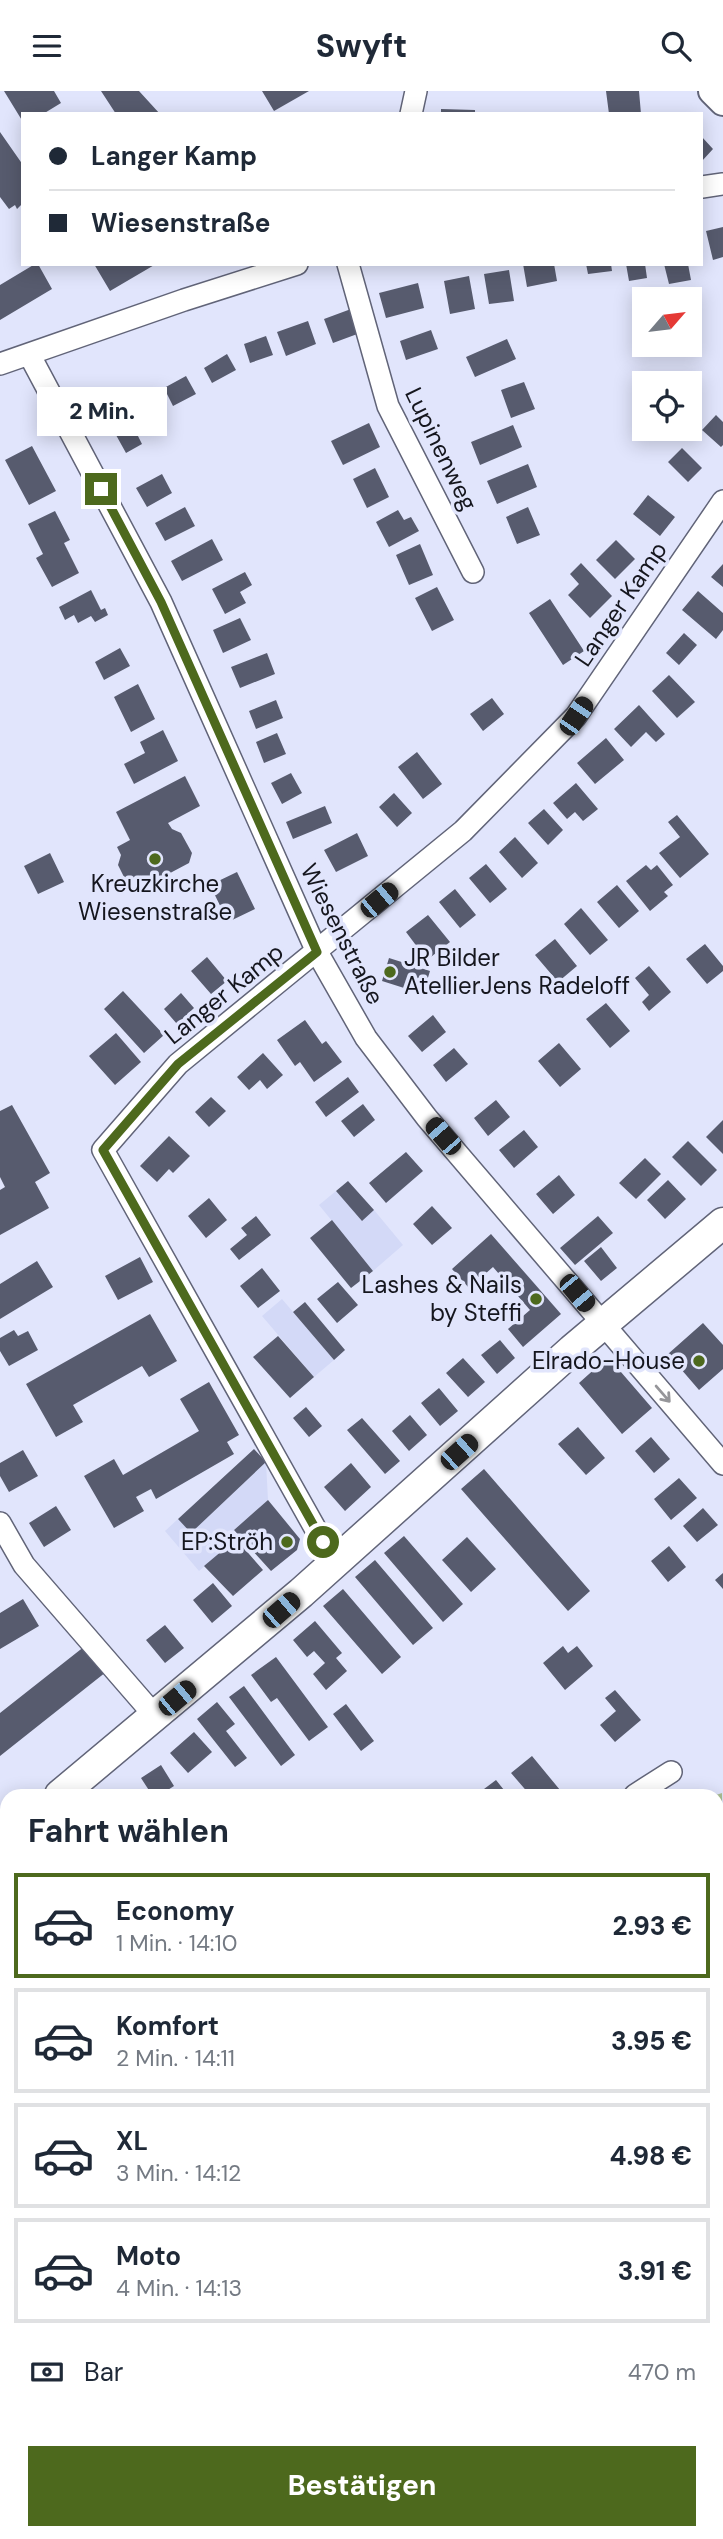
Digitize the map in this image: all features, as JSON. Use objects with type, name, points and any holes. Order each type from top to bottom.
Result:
[{"type":"main road","points":[[67,1789],[334,1562],[603,1323],[723,1223]]},
{"type":"street","points":[[411,112],[416,91]]},
{"type":"street","points":[[712,91],[723,102]]},
{"type":"street","points":[[703,187],[723,184]]},
{"type":"street","points":[[0,364],[291,266]]},
{"type":"street","name":"Lupinenweg","points":[[349,266],[387,406],[473,572]]},
{"type":"street","name":"Wiesenstraße","points":[[29,354],[161,602],[317,952],[366,1038],[427,1118],[723,1464]]},
{"type":"street","name":"Langer Kamp","points":[[334,1562],[103,1150],[178,1064],[463,831],[576,716],[723,502]]},
{"type":"street","points":[[0,1523],[24,1565],[155,1716]]},
{"type":"street","points":[[644,1789],[671,1772]]},
{"type":"shaded area","points":[[336,1191],[362,1220],[374,1210],[403,1245],[373,1271],[319,1205]]},
{"type":"shaded area","points":[[282,1299],[334,1360],[314,1377],[262,1316]]},
{"type":"shaded area","points":[[266,1462],[268,1500],[234,1530],[236,1539],[199,1571],[165,1531],[178,1519],[191,1532]]},
{"type":"building","points":[[4,91],[54,91],[61,103],[46,112],[21,112],[21,119]]},
{"type":"building","points":[[101,91],[139,91],[158,112],[115,112]]},
{"type":"building","points":[[262,91],[309,91],[274,111]]},
{"type":"building","points":[[606,91],[639,91],[641,112],[609,112]]},
{"type":"building","points":[[441,109],[475,110],[475,112],[441,112]]},
{"type":"building","points":[[0,132],[21,162],[21,205],[17,209],[15,205],[9,209],[0,197]]},
{"type":"building","points":[[703,138],[713,149],[703,160]]},
{"type":"building","points":[[723,227],[723,257],[713,260],[706,231]]},
{"type":"building","points":[[32,266],[39,266],[52,289],[0,320],[0,285]]},
{"type":"building","points":[[95,266],[153,266],[110,291]]},
{"type":"building","points":[[523,266],[554,266],[557,281],[527,287]]},
{"type":"building","points":[[586,266],[611,266],[612,271],[588,274]]},
{"type":"building","points":[[626,266],[645,266],[647,278],[629,281]]},
{"type":"building","points":[[664,266],[688,266],[691,280],[669,284]]},
{"type":"building","points":[[509,270],[514,301],[489,304],[484,274]]},
{"type":"building","points":[[469,276],[475,309],[450,314],[444,281]]},
{"type":"building","points":[[418,283],[424,308],[386,318],[379,293]]},
{"type":"building","points":[[351,309],[360,333],[333,343],[324,319]]},
{"type":"building","points":[[308,321],[316,344],[286,356],[277,332]]},
{"type":"building","points":[[431,330],[438,349],[406,360],[400,341]]},
{"type":"building","points":[[266,336],[273,355],[250,363],[244,344]]},
{"type":"building","points":[[507,339],[516,359],[475,377],[466,357]]},
{"type":"building","points":[[227,354],[236,370],[212,383],[204,368]]},
{"type":"building","points":[[186,376],[196,394],[173,406],[164,388]]},
{"type":"building","points":[[524,382],[535,409],[511,418],[501,390]]},
{"type":"building","points":[[133,402],[145,424],[135,430],[142,444],[126,453],[106,417]]},
{"type":"building","points":[[716,415],[723,422],[723,445],[721,447],[702,430]]},
{"type":"building","points":[[369,423],[380,447],[343,465],[331,441]]},
{"type":"building","points":[[513,425],[522,447],[480,465],[471,442]]},
{"type":"building","points":[[32,446],[56,491],[29,505],[5,460]]},
{"type":"building","points":[[682,448],[702,468],[688,482],[668,462]]},
{"type":"building","points":[[528,464],[537,487],[497,504],[487,481]]},
{"type":"building","points":[[375,468],[389,497],[367,508],[353,479]]},
{"type":"building","points":[[162,474],[172,493],[147,507],[136,488]]},
{"type":"building","points":[[648,495],[675,517],[660,536],[633,514]]},
{"type":"building","points":[[185,507],[195,526],[165,541],[155,523]]},
{"type":"building","points":[[528,507],[540,535],[517,544],[506,517]]},
{"type":"building","points":[[398,510],[404,520],[411,517],[419,531],[389,547],[376,522]]},
{"type":"building","points":[[55,511],[70,540],[64,543],[79,573],[52,587],[36,558],[43,554],[28,524]]},
{"type":"building","points":[[212,539],[223,560],[182,581],[171,561]]},
{"type":"building","points":[[616,540],[635,559],[615,579],[596,560]]},
{"type":"building","points":[[420,544],[433,575],[409,585],[396,555]]},
{"type":"building","points":[[581,563],[612,596],[590,618],[568,595],[579,584],[570,574]]},
{"type":"building","points":[[723,564],[723,587],[711,577]]},
{"type":"building","points":[[245,572],[252,585],[240,592],[246,603],[225,614],[212,589]]},
{"type":"building","points":[[437,587],[454,620],[432,631],[415,598]]},
{"type":"building","points":[[91,590],[101,610],[105,608],[108,615],[95,622],[91,616],[78,623],[74,615],[65,620],[59,607]]},
{"type":"building","points":[[698,591],[723,613],[723,630],[716,639],[682,610]]},
{"type":"building","points":[[550,599],[584,651],[563,665],[529,613]]},
{"type":"building","points":[[240,618],[251,640],[223,653],[213,630]]},
{"type":"building","points":[[684,633],[697,645],[679,665],[666,653]]},
{"type":"building","points":[[120,648],[130,666],[104,680],[95,662]]},
{"type":"building","points":[[267,653],[275,674],[240,688],[231,667]]},
{"type":"building","points":[[669,675],[695,702],[677,718],[652,691]]},
{"type":"building","points":[[138,684],[155,719],[131,732],[114,697]]},
{"type":"building","points":[[492,698],[504,714],[483,731],[470,714]]},
{"type":"building","points":[[276,700],[283,718],[256,729],[249,711]]},
{"type":"building","points":[[639,705],[665,734],[656,742],[646,732],[631,747],[614,729]]},
{"type":"building","points":[[163,730],[178,761],[134,784],[124,764],[145,753],[140,742]]},
{"type":"building","points":[[277,733],[286,754],[264,763],[256,742]]},
{"type":"building","points":[[606,738],[624,760],[595,784],[577,763]]},
{"type":"building","points":[[417,752],[442,784],[423,799],[398,767]]},
{"type":"building","points":[[291,773],[302,793],[282,804],[271,783]]},
{"type":"building","points":[[185,776],[200,806],[168,823],[172,829],[181,833],[192,853],[189,863],[140,889],[129,887],[118,865],[121,855],[117,847],[130,840],[116,812]]},
{"type":"building","points":[[576,783],[598,809],[583,821],[575,812],[567,819],[553,803]]},
{"type":"building","points":[[394,793],[412,813],[397,827],[379,807]]},
{"type":"building","points":[[325,806],[332,823],[293,839],[286,822]]},
{"type":"building","points":[[544,809],[563,830],[548,845],[528,823]]},
{"type":"building","points":[[677,815],[709,854],[680,878],[659,853],[680,837],[668,822]]},
{"type":"building","points":[[357,833],[368,856],[336,872],[324,850]]},
{"type":"building","points":[[515,837],[538,863],[522,878],[499,852]]},
{"type":"building","points":[[50,853],[64,882],[38,894],[24,866]]},
{"type":"building","points":[[486,864],[507,889],[490,903],[469,878]]},
{"type":"building","points":[[646,865],[651,870],[657,865],[673,885],[664,892],[668,896],[650,911],[626,881]]},
{"type":"building","points":[[237,872],[255,909],[228,922],[210,885]]},
{"type":"building","points":[[617,885],[639,911],[619,928],[597,902]]},
{"type":"building","points":[[455,889],[476,915],[460,928],[439,902]]},
{"type":"building","points":[[581,908],[608,940],[590,955],[564,924]]},
{"type":"building","points":[[428,915],[450,942],[427,960],[406,932]]},
{"type":"building","points":[[555,939],[577,966],[558,982],[535,955]]},
{"type":"building","points":[[705,944],[723,966],[723,971],[707,984],[686,959]]},
{"type":"building","points":[[207,957],[227,981],[211,994],[191,971]]},
{"type":"building","points":[[389,958],[430,971],[423,994],[382,981]]},
{"type":"building","points":[[649,966],[671,992],[649,1011],[642,1002],[649,995],[635,978]]},
{"type":"building","points":[[123,991],[164,1035],[144,1053],[104,1009]]},
{"type":"building","points":[[181,993],[194,1008],[177,1024],[164,1009]]},
{"type":"building","points":[[606,1003],[630,1031],[610,1048],[586,1019]]},
{"type":"building","points":[[433,1015],[446,1032],[422,1052],[408,1036]]},
{"type":"building","points":[[305,1020],[322,1044],[326,1041],[342,1062],[314,1082],[300,1062],[295,1066],[277,1040]]},
{"type":"building","points":[[116,1033],[141,1062],[115,1085],[89,1056]]},
{"type":"building","points":[[559,1043],[581,1069],[560,1087],[538,1061]]},
{"type":"building","points":[[454,1048],[468,1064],[446,1082],[433,1065]]},
{"type":"building","points":[[263,1053],[283,1075],[267,1089],[260,1080],[249,1090],[237,1077]]},
{"type":"building","points":[[348,1077],[359,1092],[326,1117],[315,1102]]},
{"type":"building","points":[[211,1097],[226,1111],[209,1127],[195,1112]]},
{"type":"building","points":[[496,1100],[510,1117],[488,1136],[474,1118]]},
{"type":"building","points":[[363,1104],[375,1120],[354,1137],[341,1121]]},
{"type":"building","points":[[12,1105],[50,1173],[35,1182],[49,1208],[0,1235],[0,1190],[5,1187],[0,1177],[0,1111]]},
{"type":"building","points":[[723,1120],[723,1154],[706,1137]]},
{"type":"building","points":[[524,1130],[538,1147],[514,1168],[499,1150]]},
{"type":"building","points":[[169,1136],[190,1156],[173,1173],[169,1169],[157,1182],[140,1166]]},
{"type":"building","points":[[688,1141],[717,1170],[701,1186],[672,1157]]},
{"type":"building","points":[[406,1152],[423,1171],[386,1203],[369,1183]]},
{"type":"building","points":[[645,1158],[661,1174],[636,1199],[619,1183]]},
{"type":"building","points":[[559,1175],[575,1195],[553,1214],[536,1194]]},
{"type":"building","points":[[668,1180],[686,1199],[665,1219],[647,1200]]},
{"type":"building","points":[[348,1181],[374,1210],[362,1221],[336,1191]]},
{"type":"building","points":[[209,1198],[227,1220],[206,1238],[188,1216]]},
{"type":"building","points":[[432,1206],[452,1228],[432,1245],[413,1224]]},
{"type":"building","points":[[256,1216],[271,1235],[239,1260],[230,1249],[247,1235],[241,1228]]},
{"type":"building","points":[[598,1216],[613,1233],[575,1265],[560,1248]]},
{"type":"building","points":[[332,1220],[373,1271],[351,1288],[310,1238]]},
{"type":"building","points":[[491,1234],[561,1314],[523,1347],[508,1329],[530,1310],[493,1267],[469,1288],[452,1269]]},
{"type":"building","points":[[601,1247],[617,1268],[601,1281],[584,1261]]},
{"type":"building","points":[[140,1257],[153,1282],[118,1300],[105,1276]]},
{"type":"building","points":[[37,1261],[53,1287],[0,1319],[0,1284]]},
{"type":"building","points":[[262,1268],[280,1291],[258,1308],[240,1286]]},
{"type":"building","points":[[338,1282],[358,1305],[337,1323],[317,1299]]},
{"type":"building","points":[[305,1302],[345,1350],[334,1360],[293,1312]]},
{"type":"building","points":[[150,1314],[177,1361],[149,1377],[142,1366],[73,1405],[83,1422],[56,1437],[26,1384]]},
{"type":"building","name":"Elrado-House","points":[[703,1323],[723,1345],[723,1369],[699,1390],[668,1354]]},
{"type":"building","points":[[14,1330],[18,1336],[28,1331],[38,1350],[9,1366],[0,1351],[0,1338]]},
{"type":"building","points":[[278,1336],[314,1377],[290,1398],[253,1357]]},
{"type":"building","points":[[500,1340],[515,1358],[497,1374],[481,1355]]},
{"type":"building","points":[[608,1357],[652,1408],[622,1434],[579,1383]]},
{"type":"building","points":[[463,1358],[485,1382],[468,1397],[446,1373]]},
{"type":"building","points":[[209,1382],[239,1435],[227,1442],[234,1454],[156,1499],[151,1489],[136,1497],[144,1511],[114,1528],[84,1476],[114,1459],[123,1475],[199,1431],[180,1399]]},
{"type":"building","points":[[439,1388],[458,1411],[440,1426],[421,1403]]},
{"type":"building","points":[[306,1407],[322,1426],[309,1437],[293,1418]]},
{"type":"building","points":[[410,1415],[427,1435],[409,1451],[392,1431]]},
{"type":"building","points":[[362,1418],[400,1461],[385,1474],[347,1430]]},
{"type":"building","points":[[578,1427],[605,1458],[586,1475],[558,1444]]},
{"type":"building","points":[[651,1437],[670,1459],[654,1473],[635,1451]]},
{"type":"building","points":[[254,1449],[266,1462],[191,1533],[178,1519]]},
{"type":"building","points":[[23,1450],[38,1476],[9,1492],[0,1476],[0,1463]]},
{"type":"building","points":[[351,1463],[371,1487],[345,1511],[324,1487]]},
{"type":"building","points":[[484,1469],[590,1591],[568,1611],[461,1489]]},
{"type":"building","points":[[679,1478],[697,1498],[671,1520],[654,1499]]},
{"type":"building","points":[[268,1500],[300,1539],[297,1550],[271,1571],[234,1530]]},
{"type":"building","points":[[56,1506],[71,1530],[44,1547],[29,1523]]},
{"type":"building","points":[[703,1508],[718,1525],[697,1542],[683,1526]]},
{"type":"building","points":[[404,1536],[463,1604],[443,1622],[384,1553]]},
{"type":"building","points":[[467,1537],[496,1569],[471,1592],[442,1560]]},
{"type":"building","points":[[236,1539],[263,1570],[233,1596],[204,1566]]},
{"type":"building","points":[[669,1546],[686,1567],[668,1582],[651,1561]]},
{"type":"building","points":[[375,1560],[433,1628],[413,1645],[355,1577]]},
{"type":"building","points":[[723,1573],[723,1589],[715,1580]]},
{"type":"building","points":[[213,1583],[232,1606],[212,1623],[193,1600]]},
{"type":"building","points":[[343,1589],[401,1657],[382,1674],[323,1606]]},
{"type":"building","points":[[23,1599],[39,1626],[0,1649],[0,1613]]},
{"type":"building","points":[[315,1621],[342,1653],[336,1658],[347,1671],[326,1690],[313,1674],[325,1663],[314,1651],[307,1657],[293,1640]]},
{"type":"building","points":[[165,1625],[184,1648],[165,1663],[146,1640]]},
{"type":"building","points":[[85,1646],[106,1672],[0,1756],[0,1713]]},
{"type":"building","points":[[563,1646],[568,1653],[577,1646],[593,1666],[565,1690],[543,1663]]},
{"type":"building","points":[[276,1657],[328,1727],[309,1741],[277,1698],[271,1702],[251,1675]]},
{"type":"building","points":[[244,1686],[295,1755],[281,1766],[229,1697]]},
{"type":"building","points":[[615,1690],[641,1720],[615,1742],[600,1725],[616,1711],[605,1698]]},
{"type":"building","points":[[217,1702],[235,1724],[226,1731],[247,1758],[235,1767],[197,1719]]},
{"type":"building","points":[[346,1704],[374,1741],[361,1751],[333,1714]]},
{"type":"building","points":[[194,1732],[212,1752],[188,1773],[170,1753]]},
{"type":"building","points":[[532,1756],[559,1789],[525,1789],[511,1773]]},
{"type":"building","points":[[161,1765],[174,1786],[169,1789],[148,1789],[141,1778]]},
{"type":"building","points":[[496,1780],[503,1789],[484,1789]]},
{"type":"place","name":"Kreuzkirche Wiesenstraße","points":[[155,859]]},
{"type":"place","name":"JR Bilder AtellierJens Radeloff","points":[[390,972]]},
{"type":"place","name":"Lashes & Nails by Steffi","points":[[536,1299]]},
{"type":"place","name":"Elrado-House","points":[[699,1361]]},
{"type":"place","name":"EP:Ströh","points":[[287,1542]]},
{"type":"route","points":[[101,489],[161,602],[317,952],[178,1064],[103,1150],[323,1542]]}]
